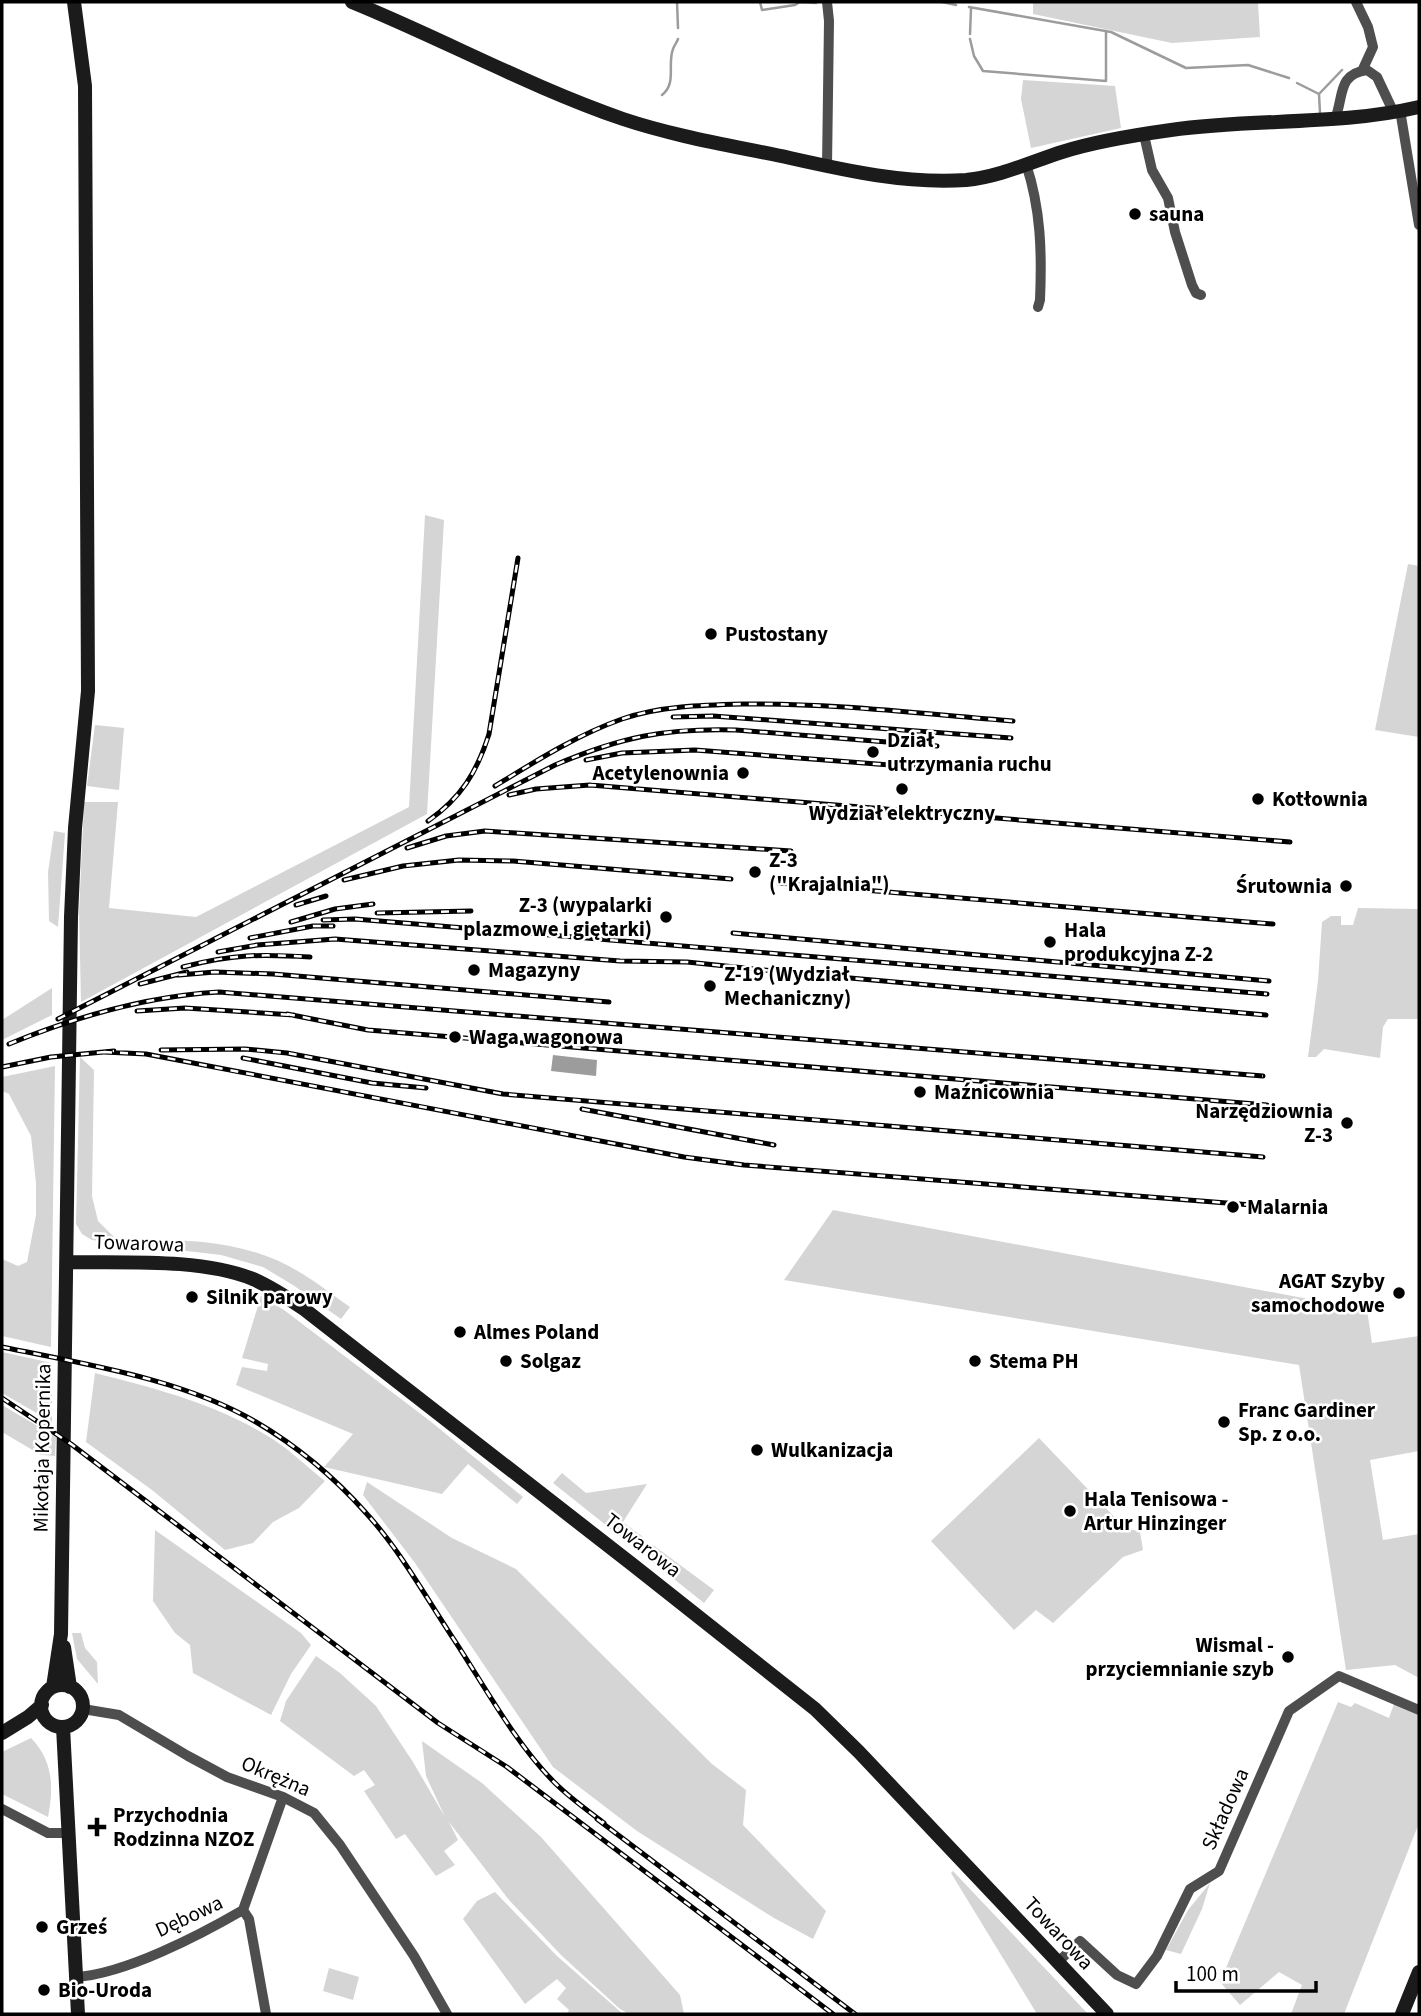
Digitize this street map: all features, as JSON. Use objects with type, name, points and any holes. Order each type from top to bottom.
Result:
[{"type":"street","name":"Mikołaja Kopernika","points":[[53,1687],[61,1634],[71,917],[75,828],[88,691],[85,86],[74,2]]},
{"type":"street","points":[[352,2],[566,97],[624,119],[679,135],[907,180],[952,180],[992,175],[1087,145],[1190,127],[1335,119],[1419,107]]},
{"type":"street","points":[[827,2],[827,166]]},
{"type":"street","points":[[1356,2],[1368,27],[1373,47],[1362,71]]},
{"type":"street","points":[[1335,119],[1342,89],[1348,78],[1367,70],[1377,77],[1396,111],[1419,225]]},
{"type":"street","points":[[1144,135],[1152,170],[1168,198],[1175,232],[1192,285],[1196,293],[1201,295]]},
{"type":"street","points":[[1026,164],[1036,201],[1042,248],[1038,307]]},
{"type":"street","name":"Towarowa","points":[[67,1262],[149,1263],[231,1272],[264,1284],[304,1309],[815,1709],[1107,2014]]},
{"type":"street","name":"Mikołaja Kopernika","points":[[61,1634],[70,1687]]},
{"type":"street","name":"Składowa","points":[[1058,1962],[1080,1941],[1117,1975],[1136,1984],[1157,1956],[1190,1889],[1219,1871],[1289,1711],[1339,1676],[1419,1710]]},
{"type":"street","points":[[2,1735],[41,1705],[44,1696],[53,1687],[70,1687],[80,1696],[83,1709],[76,1721],[63,1727],[48,1721],[41,1705]]},
{"type":"street","name":"Okrężna","points":[[83,1709],[119,1715],[227,1777],[283,1797],[314,1813],[340,1844],[414,1956],[447,2014]]},
{"type":"street","points":[[2,1735],[48,1721]]},
{"type":"street","points":[[63,1727],[78,2014]]},
{"type":"street","name":"Dębowa","points":[[76,1977],[92,1976],[132,1964],[243,1910],[283,1797]]},
{"type":"street","points":[[2,1809],[48,1833],[69,1833]]},
{"type":"street","points":[[243,1910],[249,1919],[266,2014]]},
{"type":"street","points":[[1402,2014],[1419,1972]]},
{"type":"shaded area","points":[[1033,2],[1258,2],[1260,37],[1172,43],[1033,14]]},
{"type":"shaded area","points":[[1023,80],[1115,86],[1121,128],[1031,148],[1021,99]]},
{"type":"shaded area","points":[[425,515],[444,520],[427,814],[81,1002],[79,913],[84,802],[118,802],[109,908],[196,917],[409,807]]},
{"type":"shaded area","points":[[1408,564],[1419,566],[1419,737],[1375,730]]},
{"type":"shaded area","points":[[95,725],[124,728],[119,790],[87,786]]},
{"type":"shaded area","points":[[54,831],[65,833],[58,927],[49,921],[48,872]]},
{"type":"shaded area","points":[[1358,908],[1419,909],[1418,1019],[1388,1019],[1383,1027],[1380,1058],[1324,1049],[1316,1057],[1308,1057],[1318,981],[1322,922],[1331,916],[1341,916],[1341,925],[1353,925]]},
{"type":"shaded area","points":[[52,988],[52,1015],[2,1040],[2,1020]]},
{"type":"shaded area","points":[[553,1055],[597,1060],[596,1076],[551,1071]]},
{"type":"shaded area","points":[[80,1057],[94,1070],[92,1196],[98,1221],[117,1240],[212,1243],[280,1261],[350,1307],[341,1319],[263,1267],[221,1255],[92,1240],[82,1234],[76,1224]]},
{"type":"shaded area","points":[[55,1066],[51,1347],[2,1336],[2,1259],[18,1266],[27,1262],[36,1215],[36,1183],[31,1136],[9,1094],[2,1091],[2,1077]]},
{"type":"shaded area","points":[[833,1210],[1367,1310],[1372,1343],[1419,1336],[1419,1451],[1370,1460],[1383,1540],[1419,1534],[1419,1678],[1395,1665],[1346,1670],[1299,1365],[784,1280]]},
{"type":"shaded area","points":[[261,1296],[284,1310],[430,1421],[523,1497],[517,1504],[468,1464],[442,1494],[324,1467],[353,1434],[236,1385],[242,1367],[267,1371],[268,1364],[242,1358]]},
{"type":"shaded area","points":[[2,1352],[52,1363],[52,1422],[2,1393]]},
{"type":"shaded area","points":[[95,1373],[161,1391],[225,1414],[274,1440],[325,1481],[299,1508],[273,1522],[253,1543],[225,1550],[152,1490],[86,1442]]},
{"type":"shaded area","points":[[2,1405],[56,1437],[55,1456],[41,1455],[2,1432]]},
{"type":"shaded area","points":[[1039,1438],[1124,1527],[1140,1532],[1143,1550],[1123,1557],[1053,1623],[1036,1610],[1014,1630],[931,1541]]},
{"type":"shaded area","points":[[562,1473],[586,1493],[647,1484],[623,1522],[643,1537],[636,1549],[553,1483]]},
{"type":"shaded area","points":[[367,1482],[452,1538],[516,1569],[712,1764],[746,1790],[743,1825],[826,1911],[813,1939],[774,1918],[637,1831],[553,1767],[415,1563],[363,1495]]},
{"type":"shaded area","points":[[155,1530],[301,1633],[311,1645],[291,1674],[271,1715],[193,1673],[190,1645],[175,1633],[153,1601]]},
{"type":"shaded area","points":[[653,1545],[714,1590],[704,1603],[645,1556]]},
{"type":"shaded area","points":[[72,1633],[81,1633],[85,1648],[97,1662],[98,1684],[77,1659]]},
{"type":"shaded area","points":[[316,1656],[340,1673],[376,1706],[445,1817],[426,1776],[422,1741],[482,1783],[541,1837],[680,1995],[684,2014],[629,2014],[620,2009],[561,1955],[509,1900],[449,1822],[458,1840],[444,1851],[455,1865],[436,1876],[405,1834],[396,1839],[364,1791],[375,1785],[364,1770],[354,1776],[280,1721],[286,1701]]},
{"type":"shaded area","points":[[1338,1702],[1351,1707],[1355,1703],[1389,1718],[1394,1704],[1419,1714],[1419,1823],[1344,2014],[1291,2014],[1302,1985],[1279,1972],[1240,2005],[1220,1982]]},
{"type":"shaded area","points":[[31,1738],[48,1765],[51,1796],[48,1817],[2,1794],[2,1752]]},
{"type":"shaded area","points":[[953,1871],[1088,2014],[1037,2014],[951,1873]]},
{"type":"shaded area","points":[[1210,1883],[1202,1909],[1181,1954],[1166,1950],[1188,1910]]},
{"type":"shaded area","points":[[495,1892],[557,1956],[623,2014],[567,2014],[569,2010],[557,1999],[566,1988],[557,1979],[525,2004],[463,1919],[477,1901]]},
{"type":"shaded area","points":[[329,1968],[359,1977],[353,2000],[323,1991]]},
{"type":"waterway","points":[[677,2],[678,28]]},
{"type":"waterway","points":[[760,2],[762,10],[800,2],[816,3]]},
{"type":"waterway","points":[[942,2],[956,5]]},
{"type":"waterway","points":[[969,7],[1111,32],[1186,68],[1248,65],[1289,78]]},
{"type":"waterway","points":[[970,34],[971,9]]},
{"type":"waterway","points":[[970,39],[974,56],[983,71],[1106,81],[1106,31]]},
{"type":"waterway","points":[[662,95],[669,85],[671,55],[678,39]]},
{"type":"waterway","points":[[1297,83],[1319,94],[1342,70]]},
{"type":"waterway","points":[[1319,94],[1320,113]]},
{"type":"railway","points":[[428,821],[459,793],[473,772],[489,734],[518,558]]},
{"type":"railway","points":[[495,786],[589,733],[622,719],[666,709],[743,704],[810,705],[1013,721]]},
{"type":"railway","points":[[673,717],[713,716],[1011,738]]},
{"type":"railway","points":[[58,1019],[555,765],[601,747],[643,736],[710,730],[937,746]]},
{"type":"railway","points":[[586,760],[622,753],[695,750],[942,769]]},
{"type":"railway","points":[[509,795],[536,789],[590,785],[1290,842]]},
{"type":"railway","points":[[407,848],[446,836],[485,831],[791,851]]},
{"type":"railway","points":[[344,880],[403,866],[459,860],[513,861],[731,879]]},
{"type":"railway","points":[[779,883],[1273,924]]},
{"type":"railway","points":[[296,905],[326,896]]},
{"type":"railway","points":[[291,922],[335,909],[373,904]]},
{"type":"railway","points":[[377,913],[471,911]]},
{"type":"railway","points":[[323,920],[355,919],[1267,994]]},
{"type":"railway","points":[[250,938],[313,926],[333,926]]},
{"type":"railway","points":[[733,933],[1269,981]]},
{"type":"railway","points":[[218,952],[257,945],[335,939],[620,961],[687,962],[1266,1015]]},
{"type":"railway","points":[[183,967],[246,956],[310,957]]},
{"type":"railway","points":[[140,984],[187,972]]},
{"type":"railway","points":[[179,975],[215,972],[273,974],[609,1002]]},
{"type":"railway","points":[[9,1044],[112,1009],[166,998],[219,992],[1263,1076]]},
{"type":"railway","points":[[137,1011],[185,1008],[294,1015]]},
{"type":"railway","points":[[287,1014],[368,1030],[1267,1105]]},
{"type":"railway","points":[[161,1050],[245,1049],[287,1053],[503,1094],[1263,1157]]},
{"type":"railway","points":[[2,1067],[51,1057],[114,1051]]},
{"type":"railway","points":[[104,1052],[146,1054],[684,1157],[744,1165],[1252,1205]]},
{"type":"railway","points":[[243,1058],[372,1083],[426,1088]]},
{"type":"railway","points":[[582,1109],[774,1145]]},
{"type":"railway","points":[[2,1347],[132,1375],[197,1395],[256,1422],[301,1452],[354,1500],[389,1541],[500,1712],[540,1767],[567,1794],[604,1823]]},
{"type":"railway","points":[[2,1398],[71,1444],[438,1723],[507,1767],[833,2014]]},
{"type":"railway","points":[[597,1819],[855,2014]]},
{"type":"place","name":"sauna","points":[[1135,214]]},
{"type":"place","name":"Pustostany","points":[[711,634]]},
{"type":"place","name":"Dział utrzymania ruchu","points":[[873,752]]},
{"type":"place","name":"Acetylenownia","points":[[743,773]]},
{"type":"place","name":"Wydział elektryczny","points":[[902,789]]},
{"type":"place","name":"Kotłownia","points":[[1258,799]]},
{"type":"place","name":"Z-3 (\"Krajalnia\")","points":[[755,872]]},
{"type":"place","name":"Śrutownia","points":[[1346,886]]},
{"type":"place","name":"Z-3 (wypalarki plazmowe i giętarki)","points":[[666,917]]},
{"type":"place","name":"Hala produkcyjna Z-2","points":[[1050,942]]},
{"type":"place","name":"Magazyny","points":[[474,970]]},
{"type":"place","name":"Z-19 (Wydział Mechaniczny)","points":[[710,986]]},
{"type":"place","name":"Waga wagonowa","points":[[455,1037]]},
{"type":"place","name":"Maźnicownia","points":[[920,1092]]},
{"type":"place","name":"Narzędziownia Z-3","points":[[1347,1123]]},
{"type":"place","name":"Malarnia","points":[[1233,1207]]},
{"type":"place","name":"AGAT Szyby samochodowe","points":[[1399,1293]]},
{"type":"place","name":"Silnik parowy","points":[[192,1297]]},
{"type":"place","name":"Almes Poland","points":[[460,1332]]},
{"type":"place","name":"Solgaz","points":[[506,1361]]},
{"type":"place","name":"Stema PH","points":[[975,1361]]},
{"type":"place","name":"Franc Gardiner Sp. z o.o.","points":[[1224,1422]]},
{"type":"place","name":"Wulkanizacja","points":[[757,1450]]},
{"type":"place","name":"Hala Tenisowa - Artur Hinzinger","points":[[1070,1511]]},
{"type":"place","name":"Wismal - przyciemnianie szyb","points":[[1288,1657]]},
{"type":"place","name":"Przychodnia Rodzinna NZOZ","points":[[97,1827]]},
{"type":"place","name":"Grześ","points":[[42,1927]]},
{"type":"place","name":"Bio-Uroda","points":[[44,1990]]}]
